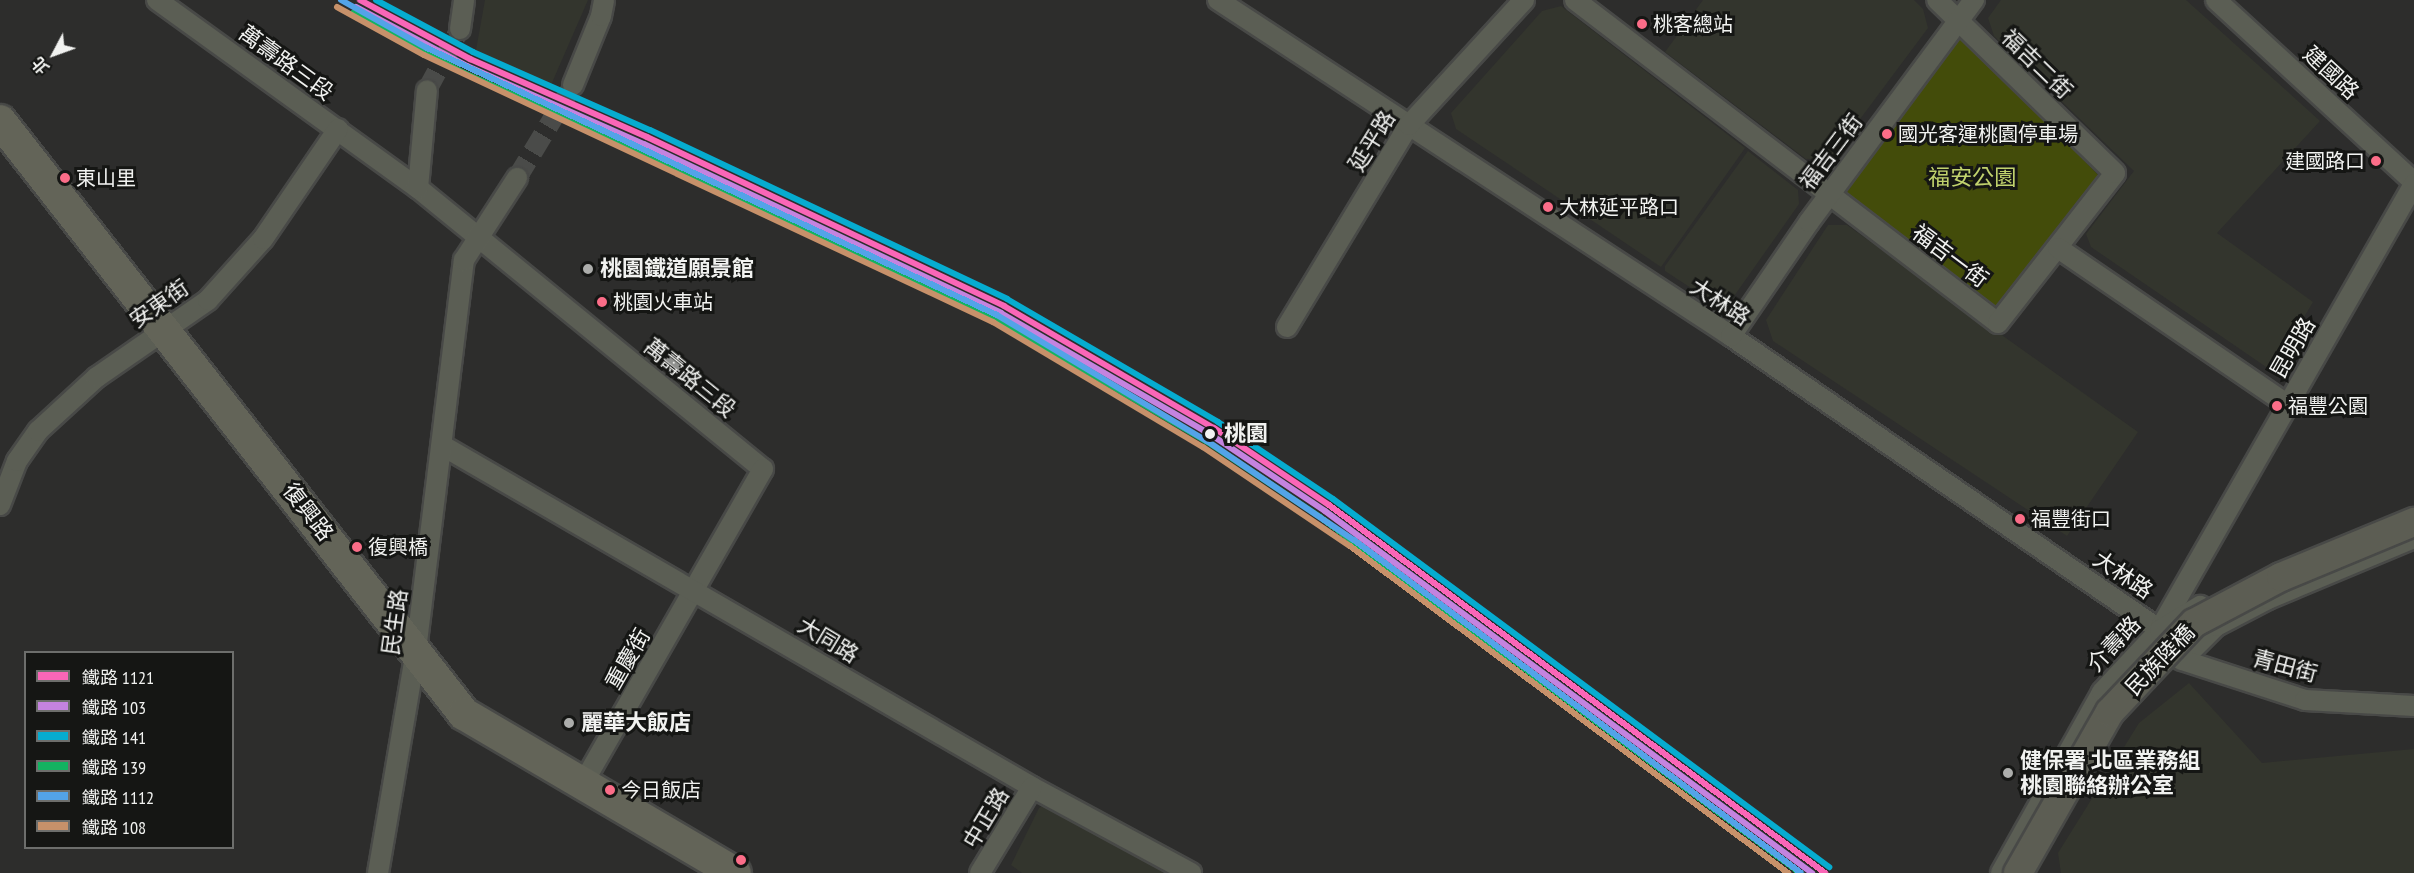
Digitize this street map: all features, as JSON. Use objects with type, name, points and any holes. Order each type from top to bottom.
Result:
[{"type":"main road","name":"復興路","points":[[0,121],[166,329],[464,714],[735,873]]},
{"type":"street","name":"萬壽路三段","points":[[158,0],[420,190],[763,469],[696,590]]},
{"type":"street","points":[[460,29],[464,0]]},
{"type":"street","points":[[573,85],[602,16],[604,0]]},
{"type":"street","name":"大林路","points":[[1218,0],[1731,336],[2160,630],[2182,660]]},
{"type":"street","name":"延平路","points":[[1287,327],[1409,125],[1524,0]]},
{"type":"street","name":"福吉一街","points":[[1575,0],[1998,323],[2058,248]]},
{"type":"street","name":"福吉二街","points":[[1937,0],[2115,173],[2058,248]]},
{"type":"street","name":"福吉三街","points":[[1731,336],[1830,194],[1974,0]]},
{"type":"street","name":"建國路","points":[[2216,0],[2414,183]]},
{"type":"street","points":[[420,190],[427,90]]},
{"type":"street","name":"安東街","points":[[0,505],[17,461],[38,431],[97,377],[208,300],[263,239],[338,129]]},
{"type":"street","name":"民生路","points":[[378,873],[416,650],[443,446],[464,260],[477,236],[517,178]]},
{"type":"street","name":"昆明路","points":[[2160,630],[2414,183]]},
{"type":"street","points":[[2058,248],[2288,405]]},
{"type":"street","name":"大同路","points":[[443,446],[696,590],[1032,787],[1191,873]]},
{"type":"street","name":"介壽路","points":[[2001,873],[2102,692],[2160,630],[2220,594],[2414,512]]},
{"type":"street","name":"民族陸橋","points":[[2018,873],[2110,712],[2194,623],[2281,578],[2414,522]]},
{"type":"street","points":[[2182,660],[2216,626],[2268,599],[2414,537]]},
{"type":"street","name":"重慶街","points":[[583,783],[696,590]]},
{"type":"street","name":"青田街","points":[[2182,660],[2305,700],[2414,706]]},
{"type":"street","name":"中正路","points":[[980,873],[1032,787]]},
{"type":"shaded area","points":[[485,0],[588,0],[551,85],[476,50]]},
{"type":"shaded area","points":[[1703,0],[1914,0],[1923,9],[1928,28],[1831,158],[1806,159],[1665,52]]},
{"type":"shaded area","points":[[2001,0],[2186,0],[2320,121],[2217,233],[2313,302],[2272,371],[2091,247],[2086,234],[2134,171],[1994,36],[1988,18]]},
{"type":"shaded area","points":[[1561,6],[1745,148],[1661,267],[1456,129],[1451,113],[1542,11]]},
{"type":"shaded area","points":[[1748,151],[1798,190],[1799,204],[1732,299],[1714,303],[1665,271],[1665,266]]},
{"type":"shaded area","points":[[1828,225],[1847,225],[2138,432],[2067,536],[1773,341],[1766,320]]},
{"type":"shaded area","points":[[2189,683],[2262,763],[2414,749],[2414,873],[2061,873],[2058,853],[2139,723]]},
{"type":"shaded area","points":[[1056,798],[1190,873],[1022,873],[1011,865],[1039,808]]},
{"type":"green space","name":"福安公園","points":[[1960,32],[2103,180],[1997,314],[1844,196]]},
{"type":"tunnel","points":[[427,90],[460,29]]},
{"type":"tunnel","points":[[517,178],[573,85]]},
{"type":"rail line","name":"1112","points":[[341,0],[427,48],[997,315],[1207,441],[1354,540],[1801,873]]},
{"type":"rail line","name":"1121","points":[[360,0],[470,59],[647,137],[1004,306],[1214,428],[1329,505],[1825,873]]},
{"type":"rail line","name":"141","points":[[376,0],[473,52],[650,130],[1007,299],[1218,422],[1333,499],[1829,867]]},
{"type":"rail line","name":"108","points":[[337,7],[424,55],[993,322],[1203,447],[1350,546],[1788,873]]},
{"type":"rail line","name":"103","points":[[356,7],[467,66],[644,144],[1001,313],[1210,434],[1325,511],[1812,873]]},
{"type":"rail line","name":"139","points":[[353,13],[464,73],[641,151],[997,319],[1206,441],[1320,517],[1800,873]]},
{"type":"place","name":"桃客總站","points":[[1642,24]]},
{"type":"place","name":"國光客運桃園停車場","points":[[1887,134]]},
{"type":"place","name":"建國路口","points":[[2376,161]]},
{"type":"place","name":"東山里","points":[[65,178]]},
{"type":"place","name":"大林延平路口","points":[[1548,207]]},
{"type":"place","name":"桃園鐵道願景館","points":[[588,269]]},
{"type":"place","name":"桃園火車站","points":[[602,302]]},
{"type":"place","name":"福豐公園","points":[[2277,406]]},
{"type":"place","name":"桃園","points":[[1210,434]]},
{"type":"place","name":"福豐街口","points":[[2020,519]]},
{"type":"place","name":"復興橋","points":[[357,547]]},
{"type":"place","name":"麗華大飯店","points":[[569,723]]},
{"type":"place","name":"健保署 北區業務組 桃園聯絡辦公室","points":[[2008,773]]},
{"type":"place","name":"今日飯店","points":[[610,790]]}]
